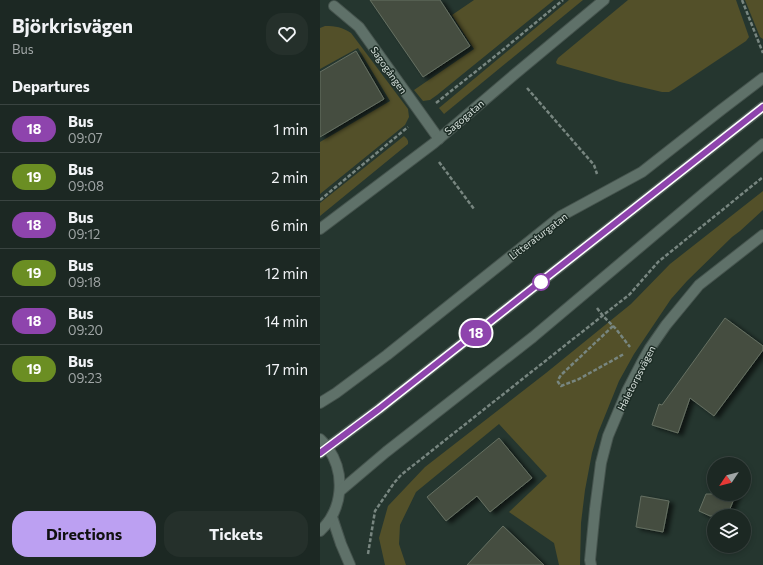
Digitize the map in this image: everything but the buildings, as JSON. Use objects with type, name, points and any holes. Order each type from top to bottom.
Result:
[{"type":"street","name":"Sagogatan","points":[[320,229],[439,139],[604,0]]},
{"type":"street","name":"Sagogången","points":[[334,6],[359,27],[439,139]]},
{"type":"street","name":"Litteraturgatan","points":[[320,403],[387,355],[561,216],[642,172],[763,78]]},
{"type":"street","points":[[324,450],[379,409],[763,107]]},
{"type":"street","points":[[340,491],[386,452],[533,337],[763,144]]},
{"type":"street","name":"Haletorpsvägen","points":[[591,565],[590,560],[601,463],[608,436],[640,364],[666,325],[699,285],[763,235]]},
{"type":"street","points":[[320,439],[324,450],[334,457],[339,470],[340,491],[338,504],[332,517],[320,532]]},
{"type":"street","points":[[332,517],[350,565]]},
{"type":"path","points":[[320,200],[401,134],[421,115],[563,0]]},
{"type":"path","points":[[742,0],[763,52]]},
{"type":"path","points":[[515,74],[594,165],[599,178]]},
{"type":"path","points":[[428,147],[474,209]]},
{"type":"path","points":[[365,558],[368,554],[375,511],[397,479],[630,294],[658,262],[763,177]]},
{"type":"path","points":[[603,316],[614,326],[629,345]]},
{"type":"path","points":[[614,326],[561,375],[558,382],[561,386],[579,379],[625,353]]},
{"type":"shaded area","points":[[474,0],[554,0],[437,95],[430,100],[423,101],[414,90],[474,49],[452,15]]},
{"type":"shaded area","points":[[569,0],[583,0],[444,114],[439,108]]},
{"type":"shaded area","points":[[628,0],[736,0],[749,37],[746,41],[669,92],[662,92],[620,82],[557,64],[556,62],[558,58]]},
{"type":"shaded area","points":[[745,0],[763,0],[763,39],[760,37]]},
{"type":"shaded area","points":[[325,26],[339,27],[351,33],[408,109],[409,117],[405,125],[320,194],[320,142],[390,101],[358,48],[320,69],[320,28]]},
{"type":"shaded area","points":[[404,136],[408,140],[408,144],[320,216],[320,203]]},
{"type":"shaded area","points":[[763,191],[763,210],[732,237],[687,281],[671,299],[634,354],[619,381],[598,433],[592,453],[581,523],[580,565],[559,565],[554,543],[509,512],[547,476],[499,424],[416,492],[400,525],[399,544],[406,565],[385,565],[379,538],[388,506],[425,467],[546,373],[631,304],[670,264]]},
{"type":"bus line","name":"18","points":[[320,453],[379,409],[763,107]]}]
